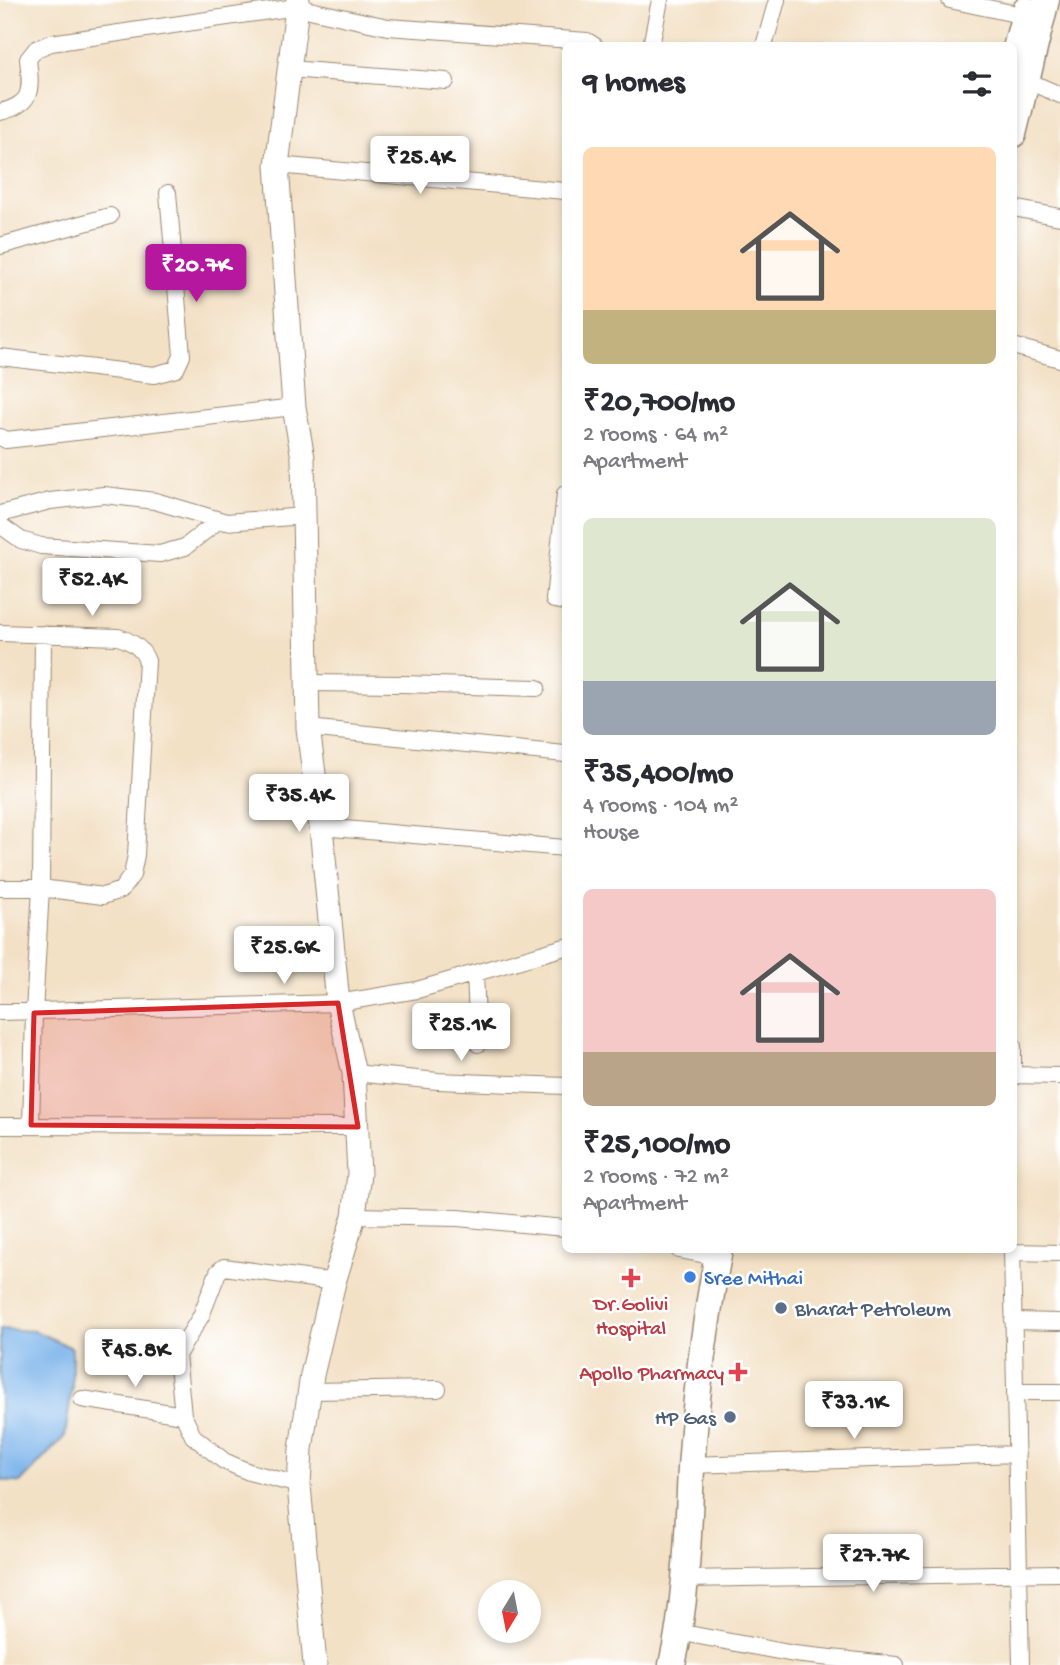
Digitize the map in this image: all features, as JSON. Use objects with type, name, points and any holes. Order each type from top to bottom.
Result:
[{"type":"main road","points":[[1021,70],[1046,0]]},
{"type":"main road","points":[[1017,102],[1027,8]]},
{"type":"main road","points":[[671,1665],[685,1579],[691,1465],[700,1374],[718,1253]]},
{"type":"street","points":[[652,42],[660,0]]},
{"type":"street","points":[[765,42],[777,0]]},
{"type":"street","points":[[950,0],[1027,8]]},
{"type":"street","points":[[0,112],[22,105],[28,96],[28,59],[36,48],[51,43],[297,3],[388,27],[588,42]]},
{"type":"street","points":[[297,3],[277,165],[294,407],[303,458],[307,728],[321,827],[338,1003],[354,1073],[359,1174],[354,1216],[334,1282],[309,1391],[299,1485],[315,1665]]},
{"type":"street","points":[[289,69],[446,81]]},
{"type":"street","points":[[1021,70],[1060,95]]},
{"type":"street","points":[[277,165],[562,191]]},
{"type":"street","points":[[0,357],[154,375],[176,369],[182,356],[168,193]]},
{"type":"street","points":[[1017,209],[1060,217]]},
{"type":"street","points":[[0,246],[110,216]]},
{"type":"street","points":[[1017,347],[1060,359]]},
{"type":"street","points":[[0,438],[6,440],[294,407]]},
{"type":"street","points":[[0,514],[68,498],[120,496],[155,501],[218,521],[237,523],[304,516]]},
{"type":"street","points":[[0,525],[21,540],[41,546],[160,554],[172,553],[185,547],[218,521]]},
{"type":"street","points":[[562,523],[554,600],[562,601]]},
{"type":"street","points":[[0,634],[118,637],[139,648],[147,661],[136,855],[132,875],[121,890],[103,896],[41,888],[0,888]]},
{"type":"street","points":[[31,1125],[41,888],[43,634]]},
{"type":"street","points":[[306,683],[537,688]]},
{"type":"street","points":[[307,728],[562,754]]},
{"type":"street","points":[[321,827],[562,848]]},
{"type":"street","points":[[0,1012],[338,1003],[417,990],[562,948]]},
{"type":"street","points":[[475,973],[478,1044]]},
{"type":"street","points":[[354,1073],[438,1081],[562,1086]]},
{"type":"street","points":[[1017,1077],[1060,1076]]},
{"type":"street","points":[[0,1126],[358,1127]]},
{"type":"street","points":[[354,1216],[458,1217],[562,1228]]},
{"type":"street","points":[[1017,1251],[1060,1253]]},
{"type":"street","points":[[1012,1253],[1021,1665]]},
{"type":"street","points":[[299,1485],[248,1472],[224,1461],[193,1436],[183,1415],[177,1355],[201,1316],[218,1272],[224,1267],[334,1282]]},
{"type":"street","points":[[1013,1321],[1060,1322]]},
{"type":"street","points":[[118,1352],[177,1355]]},
{"type":"street","points":[[309,1391],[438,1389]]},
{"type":"street","points":[[1016,1392],[1060,1392]]},
{"type":"street","points":[[82,1399],[183,1415]]},
{"type":"street","points":[[691,1465],[1017,1454]]},
{"type":"street","points":[[685,1579],[1060,1573]]},
{"type":"street","points":[[678,1632],[794,1654],[896,1665]]},
{"type":"highlighted area","points":[[338,1003],[358,1127],[31,1125],[34,1013]]},
{"type":"water","points":[[0,1329],[35,1331],[72,1348],[72,1388],[65,1436],[20,1483],[0,1480]]},
{"type":"place","name":"Sree Mithai","points":[[690,1277]]},
{"type":"place","name":"Dr.Golivi Hospital","points":[[631,1278]]},
{"type":"place","name":"Bharat Petroleum","points":[[781,1308]]},
{"type":"place","name":"Apollo Pharmacy","points":[[738,1372]]},
{"type":"place","name":"HP Gas","points":[[730,1417]]}]
